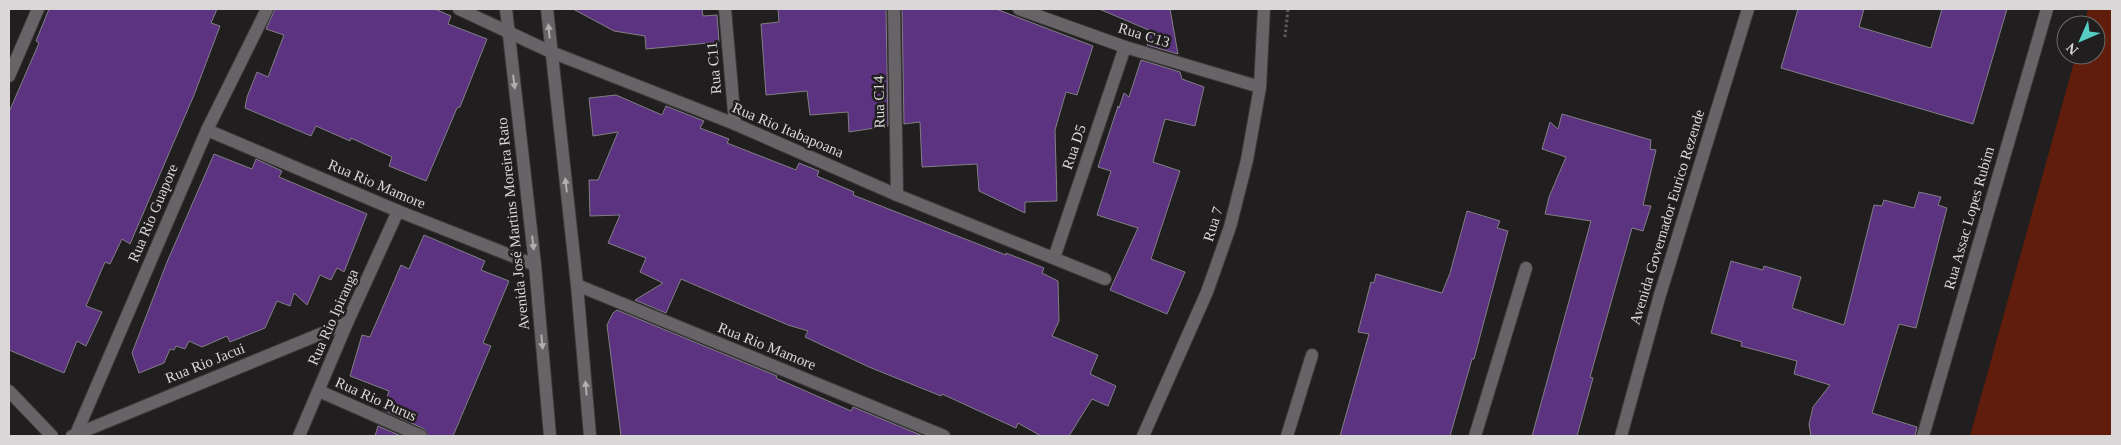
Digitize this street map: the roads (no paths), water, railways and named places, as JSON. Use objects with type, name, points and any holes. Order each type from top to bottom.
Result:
[{"type":"street","points":[[9,76],[38,9]]},
{"type":"street","name":"Rua Rio Guapore","points":[[74,435],[207,130],[267,9]]},
{"type":"street","name":"Rua Rio Itabapoana","points":[[459,9],[551,52],[735,124],[897,195],[1105,279]]},
{"type":"street","name":"Avenida José Martins Moreira Rato","points":[[506,9],[535,265],[550,436]]},
{"type":"street","points":[[547,9],[577,285],[590,436]]},
{"type":"street","name":"Rua C11","points":[[725,9],[735,124]]},
{"type":"street","name":"Rua C14","points":[[894,9],[897,195]]},
{"type":"street","name":"Rua C13","points":[[1019,9],[1125,46],[1260,87]]},
{"type":"street","name":"Rua 7","points":[[1143,436],[1207,292],[1230,227],[1247,160],[1260,87],[1264,9]]},
{"type":"street","name":"Avenida Governador Eurico Rezende","points":[[1621,436],[1659,298],[1748,9]]},
{"type":"street","name":"Rua Assac Lopes Rubim","points":[[1923,436],[2047,9]]},
{"type":"street","points":[[9,41],[21,46]]},
{"type":"street","name":"Rua D5","points":[[1054,258],[1125,46]]},
{"type":"street","name":"Rua Rio Mamore","points":[[207,130],[398,211],[535,265]]},
{"type":"street","name":"Rua Rio Ipiranga","points":[[299,436],[347,323],[398,211]]},
{"type":"street","points":[[1475,436],[1526,268]]},
{"type":"street","name":"Rua Rio Mamore","points":[[577,285],[944,436]]},
{"type":"street","name":"Rua Rio Jacui","points":[[74,435],[347,323]]},
{"type":"street","points":[[1287,436],[1312,355]]},
{"type":"street","points":[[9,391],[52,436]]},
{"type":"street","name":"Rua Rio Purus","points":[[318,391],[421,436]]}]
